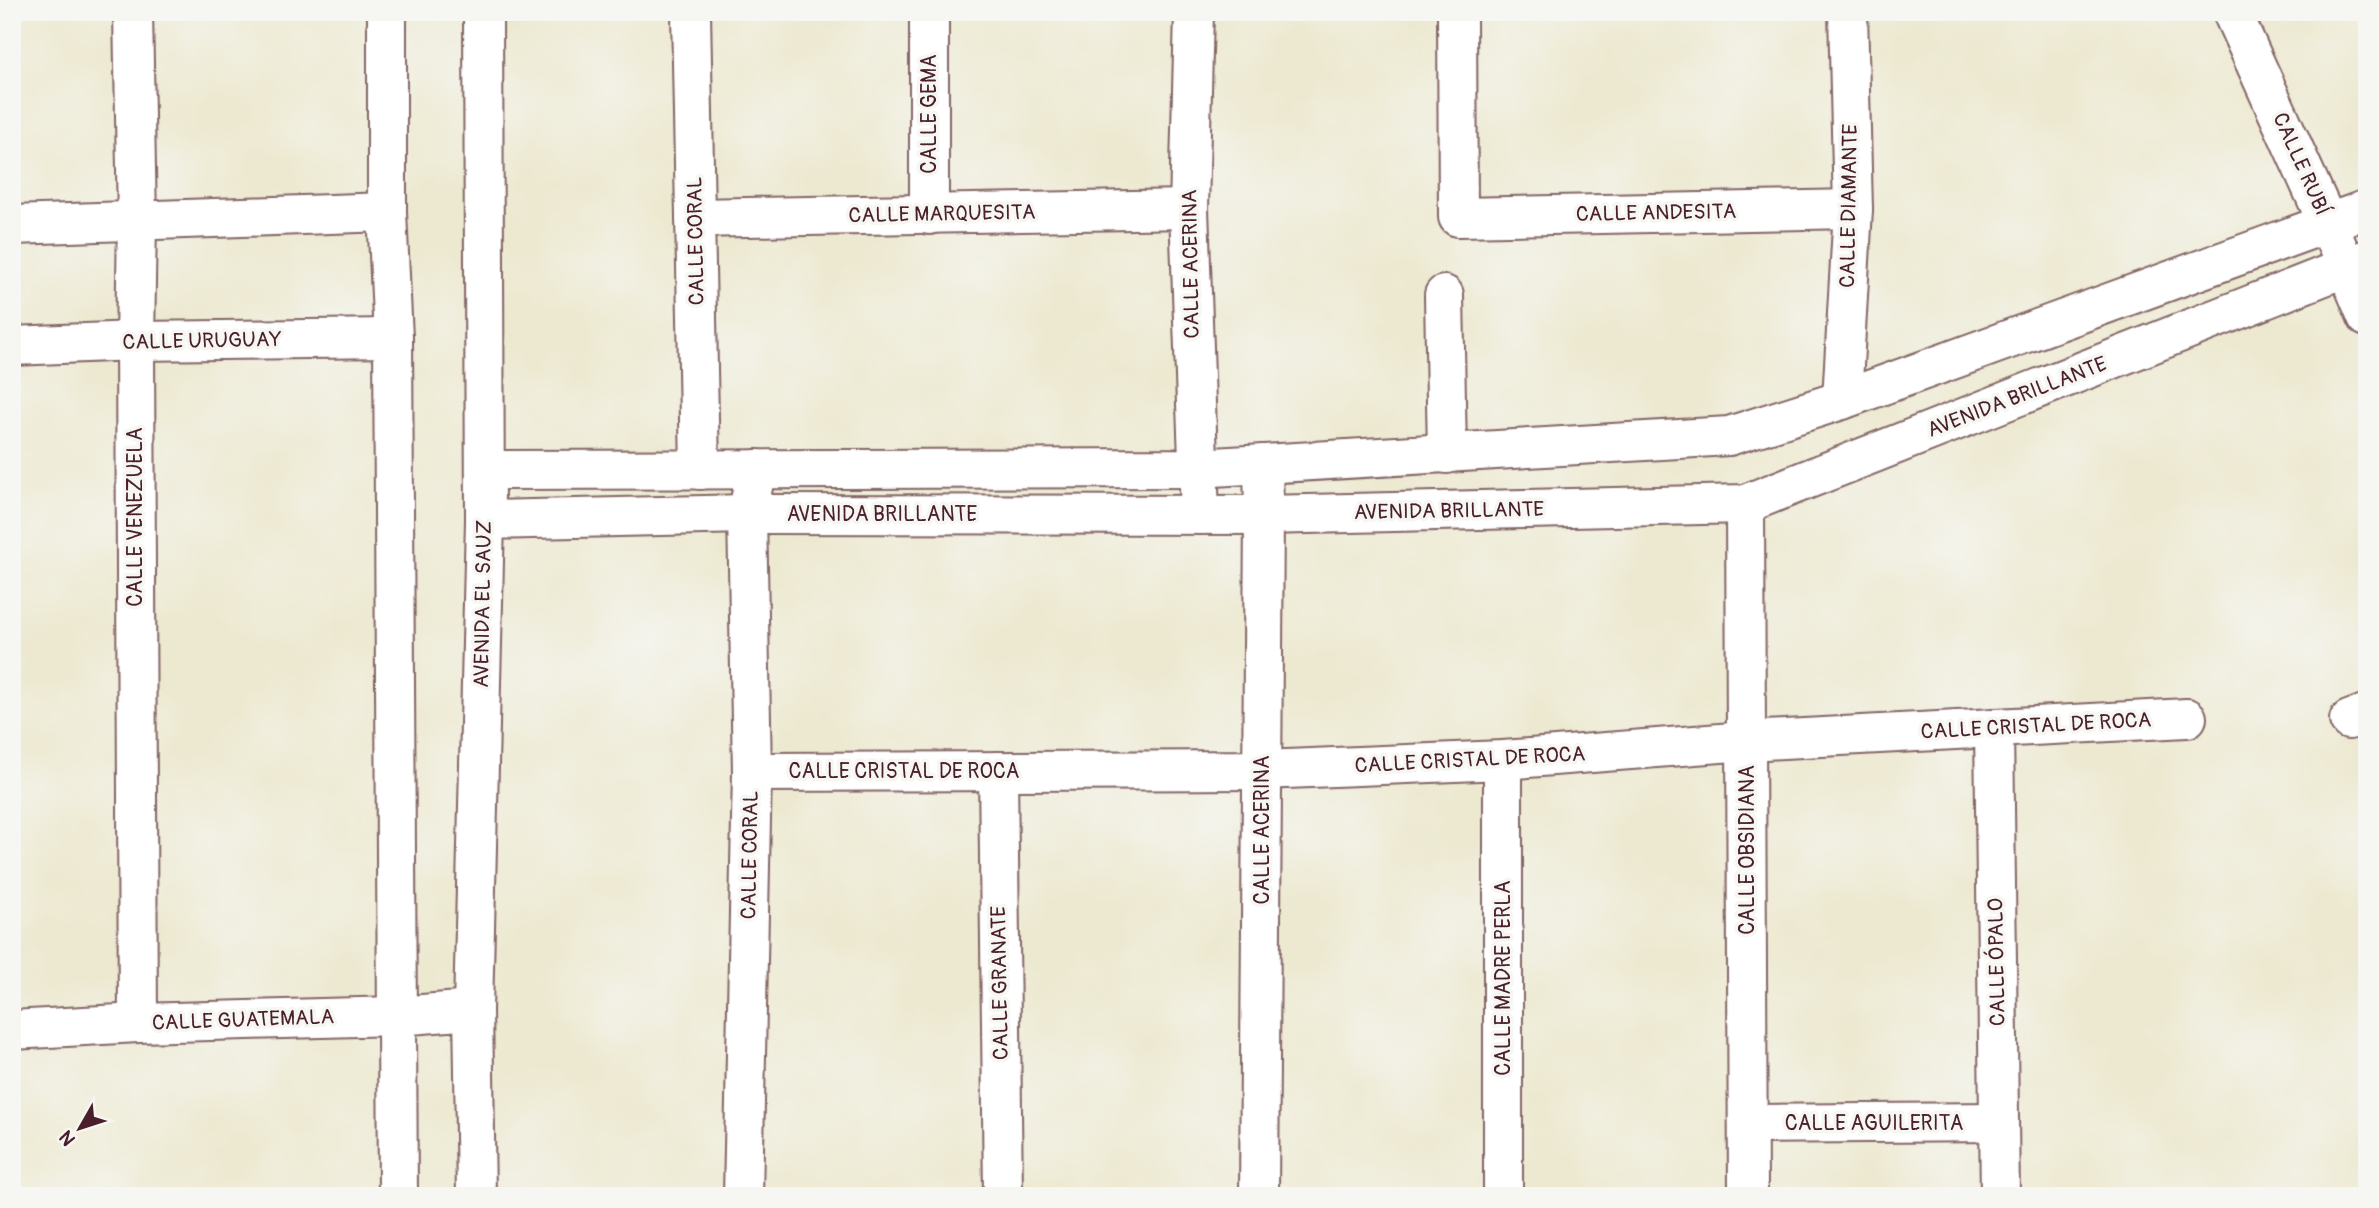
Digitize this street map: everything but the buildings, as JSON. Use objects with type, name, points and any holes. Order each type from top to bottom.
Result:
[{"type":"street","name":"CALLE VENEZUELA","points":[[133,12],[137,220],[135,341],[138,1023]]},
{"type":"street","points":[[387,12],[387,212],[393,338],[398,1196]]},
{"type":"street","name":"AVENIDA EL SAUZ","points":[[477,1196],[473,1010],[485,520],[484,12]]},
{"type":"street","name":"CALLE CORAL","points":[[691,12],[700,470]]},
{"type":"street","name":"CALLE GEMA","points":[[929,12],[929,215]]},
{"type":"street","name":"CALLE ACERINA","points":[[1194,12],[1189,209],[1200,515]]},
{"type":"street","name":"CALLE ANDESITA","points":[[1457,12],[1458,217],[1853,209]]},
{"type":"street","name":"CALLE DIAMANTE","points":[[1842,400],[1853,209],[1848,12]]},
{"type":"street","name":"CALLE RUBÍ","points":[[2232,12],[2328,224],[2357,263],[2367,317]]},
{"type":"street","name":"CALLE MARQUESITA","points":[[695,218],[1189,209]]},
{"type":"street","points":[[485,470],[1197,468],[1729,436],[1842,400],[2367,209]]},
{"type":"street","points":[[12,225],[387,212]]},
{"type":"street","name":"AVENIDA BRILLANTE","points":[[485,520],[747,514],[1264,515],[1745,504],[2357,263]]},
{"type":"street","points":[[1444,295],[1447,454]]},
{"type":"street","name":"CALLE URUGUAY","points":[[12,346],[135,341],[393,338]]},
{"type":"street","name":"CALLE ACERINA","points":[[1259,1196],[1263,464]]},
{"type":"street","name":"CALLE CORAL","points":[[743,1196],[752,772],[747,514],[757,469]]},
{"type":"street","name":"CALLE OBSIDIANA","points":[[1745,504],[1748,1196]]},
{"type":"street","name":"CALLE CRISTAL DE ROCA","points":[[752,772],[1262,770],[1503,760],[1746,741],[2187,718]]},
{"type":"street","name":"CALLE ÓPALO","points":[[1994,728],[2000,1196]]},
{"type":"street","name":"CALLE MADRE PERLA","points":[[1503,760],[1503,1196]]},
{"type":"street","name":"CALLE GRANATE","points":[[998,771],[1003,1196]]},
{"type":"street","name":"CALLE GUATEMALA","points":[[12,1030],[138,1023],[397,1016],[473,1010]]},
{"type":"street","name":"CALLE AGUILERITA","points":[[1749,1124],[1999,1122]]}]
